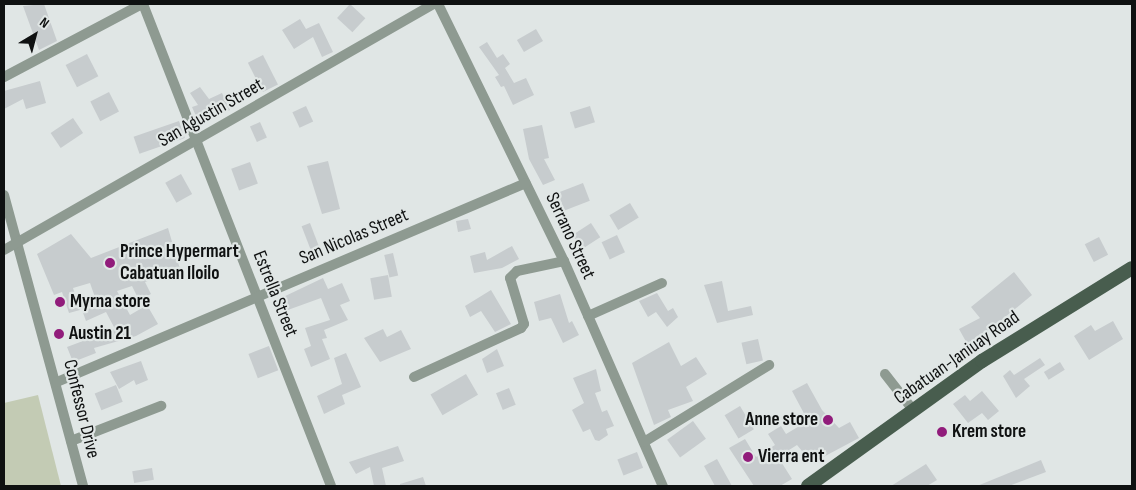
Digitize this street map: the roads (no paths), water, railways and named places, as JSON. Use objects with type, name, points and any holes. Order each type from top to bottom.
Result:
[{"type":"main road","name":"Cabatuan-Janiuay Road","points":[[808,486],[913,410],[1032,328],[1132,268]]},
{"type":"street","points":[[4,77],[142,4]]},
{"type":"street","name":"Estrella Street","points":[[142,4],[331,486]]},
{"type":"street","name":"San Agustin Street","points":[[4,250],[195,143],[434,4]]},
{"type":"street","name":"Serrano Street","points":[[438,4],[564,261],[663,486]]},
{"type":"street","name":"San Nicolas Street","points":[[56,382],[526,182]]},
{"type":"street","name":"Confessor Drive","points":[[4,195],[83,486]]},
{"type":"street","points":[[414,377],[522,328],[524,324],[510,278],[517,271],[564,261]]},
{"type":"street","points":[[588,316],[662,283]]},
{"type":"street","points":[[644,442],[769,365]]},
{"type":"street","points":[[885,374],[913,410]]},
{"type":"street","points":[[71,441],[161,406]]},
{"type":"place","name":"Prince Hypermart Cabatuan Iloilo","points":[[110,263]]},
{"type":"place","name":"Myrna store","points":[[60,302]]},
{"type":"place","name":"Austin 21","points":[[59,334]]},
{"type":"place","name":"Anne store","points":[[828,420]]},
{"type":"place","name":"Krem store","points":[[942,432]]},
{"type":"place","name":"Vierra ent","points":[[748,457]]}]
